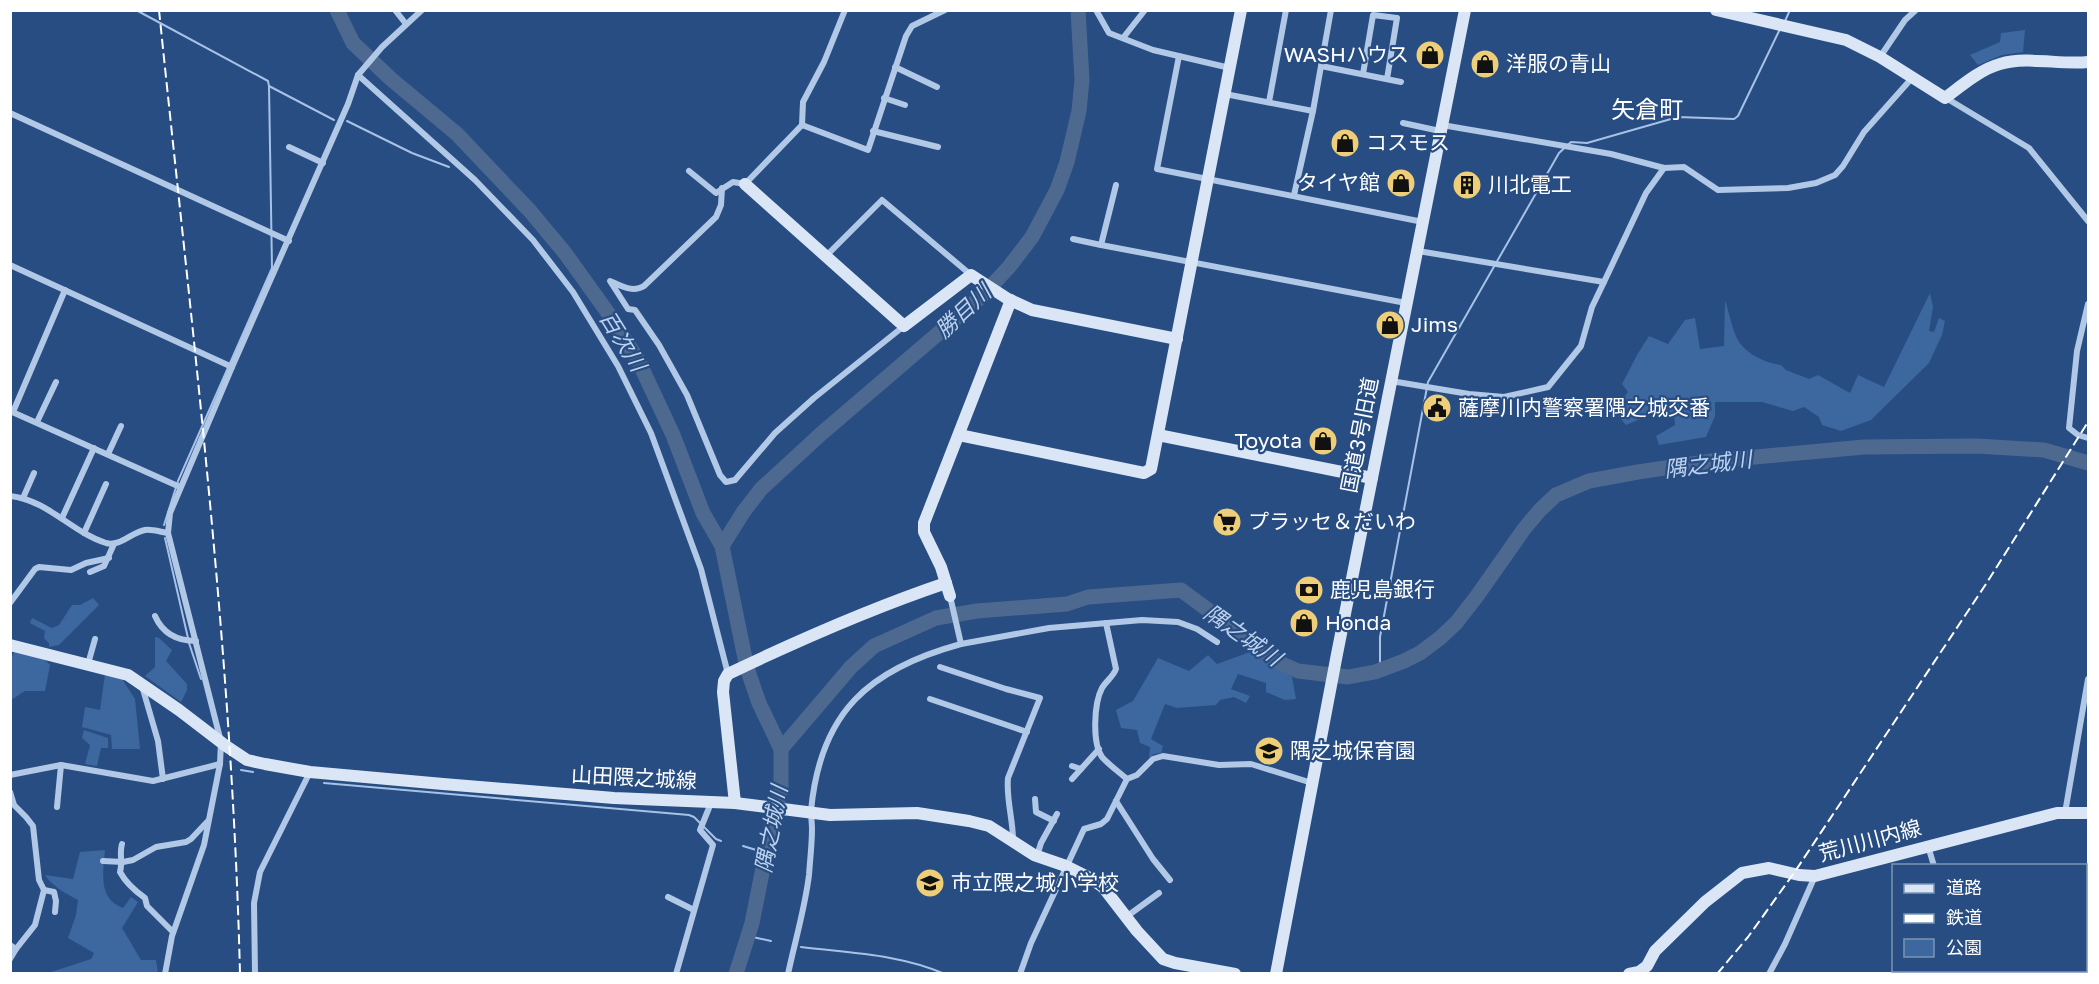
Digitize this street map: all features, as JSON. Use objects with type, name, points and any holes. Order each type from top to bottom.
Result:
[{"type":"street","points":[[395,10],[406,24]]},
{"type":"street","points":[[165,974],[173,932],[204,845],[221,742],[191,641],[168,532],[170,513],[178,486],[230,366],[289,241],[348,105],[358,75],[382,47],[422,10]]},
{"type":"street","points":[[745,184],[802,125],[803,102],[824,62],[845,10]]},
{"type":"street","points":[[802,125],[868,150],[906,36],[912,26],[945,10]]},
{"type":"street","points":[[1096,10],[1109,33],[1154,50],[1230,68]]},
{"type":"street","points":[[1123,38],[1145,10]]},
{"type":"street","points":[[959,435],[1144,473],[1151,469],[1241,10]]},
{"type":"street","points":[[1269,102],[1286,10]]},
{"type":"street","points":[[1294,195],[1313,111],[1331,10]]},
{"type":"street","name":"国道3号旧道","points":[[1276,974],[1465,10]]},
{"type":"street","points":[[1716,10],[1846,40],[1880,57],[2029,148],[2088,221]]},
{"type":"street","points":[[1880,57],[1905,20],[1916,10]]},
{"type":"street","points":[[1363,74],[1373,15],[1397,18],[1388,79]]},
{"type":"street","points":[[1179,56],[1157,170],[1423,222]]},
{"type":"street","points":[[1945,98],[2000,64],[2088,62]]},
{"type":"street","points":[[1321,66],[1401,82]]},
{"type":"street","points":[[895,67],[937,87]]},
{"type":"street","points":[[358,75],[475,180],[533,240],[573,292],[627,383],[656,444],[701,569],[730,673]]},
{"type":"street","points":[[1404,123],[1611,154],[1664,168],[1684,167],[1718,189],[1788,188],[1825,180],[1834,175],[1843,166],[1864,132],[1913,78]]},
{"type":"street","points":[[1225,94],[1313,111]]},
{"type":"street","points":[[884,98],[905,105]]},
{"type":"street","points":[[10,113],[289,241]]},
{"type":"street","points":[[873,131],[938,147]]},
{"type":"street","points":[[289,147],[323,163]]},
{"type":"street","points":[[1391,381],[1504,397],[1548,387],[1581,346],[1592,307],[1646,193],[1664,168]]},
{"type":"street","points":[[689,171],[716,193],[733,182],[745,184],[904,326]]},
{"type":"street","points":[[1101,245],[1116,185]]},
{"type":"street","points":[[722,188],[721,206],[716,217],[644,286],[632,289],[610,281],[628,309],[635,310],[659,345],[687,395],[720,475],[726,482],[735,480],[775,433],[814,398],[904,326],[973,277]]},
{"type":"street","points":[[826,256],[882,200],[973,277],[1032,310],[1177,339]]},
{"type":"street","points":[[1073,239],[1407,303]]},
{"type":"street","points":[[1418,250],[1604,282]]},
{"type":"street","points":[[10,266],[230,366]]},
{"type":"street","points":[[65,290],[12,411],[178,486]]},
{"type":"street","points":[[961,643],[946,583],[924,532],[924,523],[1010,299]]},
{"type":"street","points":[[2088,304],[2077,351],[2069,428],[2078,435],[2088,438]]},
{"type":"street","points":[[37,422],[56,382]]},
{"type":"street","points":[[108,454],[121,426]]},
{"type":"street","points":[[1158,435],[1372,478]]},
{"type":"street","points":[[62,518],[94,448]]},
{"type":"street","points":[[23,498],[34,473]]},
{"type":"street","points":[[84,533],[106,484]]},
{"type":"street","points":[[10,496],[40,504],[84,533],[108,544],[114,544],[146,530],[168,532]]},
{"type":"street","points":[[90,573],[104,566],[114,544]]},
{"type":"street","points":[[10,603],[35,569],[39,567],[71,570],[86,563],[109,558]]},
{"type":"street","points":[[740,804],[723,692],[724,681],[730,673],[912,595],[946,583]]},
{"type":"street","points":[[155,616],[164,632],[182,641],[191,641]]},
{"type":"street","points":[[788,974],[807,890],[812,829],[809,812],[822,752],[833,729],[848,707],[878,680],[901,666],[961,643],[1049,628],[1142,620],[1178,622],[1197,628],[1217,642]]},
{"type":"street","points":[[1106,623],[1116,669],[1102,688],[1098,700],[1095,741],[1101,756],[1127,779]]},
{"type":"street","points":[[88,664],[95,639]]},
{"type":"street","name":"山田隈之城線","points":[[10,645],[128,675],[247,760],[310,772],[614,798],[740,804],[848,815],[917,813],[989,826],[1037,856],[1066,866],[1103,887],[1151,948],[1163,958],[1175,963],[1235,974]]},
{"type":"street","points":[[940,667],[1040,698],[1008,778],[1006,791],[1012,820],[1012,840]]},
{"type":"street","points":[[2065,813],[2088,679]]},
{"type":"street","points":[[141,683],[158,741],[163,779]]},
{"type":"street","points":[[930,699],[1027,732]]},
{"type":"street","points":[[1072,779],[1099,749]]},
{"type":"street","points":[[1020,974],[1031,943],[1084,829],[1101,824],[1107,819],[1127,779],[1137,775],[1153,759],[1162,756],[1219,765],[1251,764],[1312,783]]},
{"type":"street","points":[[10,774],[61,765],[153,781],[219,764]]},
{"type":"street","points":[[57,807],[61,765]]},
{"type":"street","points":[[1071,766],[1081,770]]},
{"type":"street","points":[[255,974],[254,903],[260,872],[310,772]]},
{"type":"street","points":[[10,792],[14,805],[33,826],[39,880],[44,890],[35,925],[13,947],[10,959]]},
{"type":"street","points":[[1035,799],[1036,812],[1056,818],[1041,843],[1037,856]]},
{"type":"street","points":[[1116,801],[1153,859],[1170,880]]},
{"type":"street","points":[[676,974],[713,845],[700,831],[711,802]]},
{"type":"street","name":"荒川川内線","points":[[1629,974],[1640,972],[1647,966],[1655,951],[1705,902],[1742,873],[1769,868],[1815,876],[1928,845],[2065,813],[2088,813]]},
{"type":"street","points":[[103,861],[134,860],[156,847],[186,842],[208,822]]},
{"type":"street","points":[[122,844],[119,853],[123,862],[121,875],[134,891],[145,898],[147,906],[173,932]]},
{"type":"street","points":[[1928,845],[1933,864]]},
{"type":"street","points":[[1769,974],[1815,876]]},
{"type":"street","points":[[44,890],[54,892],[55,912]]},
{"type":"street","points":[[1126,917],[1159,893]]},
{"type":"street","points":[[668,897],[694,910]]},
{"type":"green space","points":[[2025,30],[2023,52],[2002,55],[1978,65],[1970,55],[2000,42],[2001,33]]},
{"type":"green space","points":[[1930,293],[1933,307],[1929,331],[1934,332],[1939,318],[1945,321],[1942,335],[1929,363],[1871,420],[1841,431],[1822,425],[1819,417],[1804,407],[1793,411],[1762,402],[1715,402],[1715,416],[1706,437],[1659,445],[1656,436],[1675,425],[1674,413],[1655,413],[1626,425],[1617,415],[1618,404],[1628,392],[1622,384],[1649,336],[1668,344],[1685,320],[1695,318],[1700,349],[1724,346],[1725,300],[1739,342],[1758,358],[1781,365],[1786,370],[1809,379],[1818,375],[1850,393],[1858,375],[1884,387]]},
{"type":"green space","points":[[93,598],[99,605],[59,645],[49,647],[49,643],[44,638],[45,631],[30,623],[32,618],[52,628],[59,625],[72,605],[80,605]]},
{"type":"green space","points":[[155,637],[172,650],[166,661],[187,684],[187,690],[181,702],[145,676],[155,667]]},
{"type":"green space","points":[[16,649],[42,657],[50,665],[45,691],[25,691],[11,700],[10,660]]},
{"type":"green space","points":[[1250,652],[1292,677],[1296,699],[1285,700],[1266,692],[1266,683],[1238,674],[1231,689],[1250,696],[1246,703],[1234,697],[1220,700],[1216,705],[1177,708],[1165,704],[1151,739],[1163,746],[1161,753],[1149,758],[1150,747],[1140,743],[1137,730],[1121,728],[1116,710],[1133,701],[1158,658],[1189,671],[1208,655],[1217,664]]},
{"type":"green space","points":[[105,674],[122,679],[135,699],[140,749],[112,749],[111,735],[82,727],[85,707],[100,710]]},
{"type":"green space","points":[[84,730],[108,738],[108,748],[101,748],[97,766],[85,764],[90,745],[82,738]]},
{"type":"green space","points":[[105,850],[103,876],[109,898],[123,908],[131,897],[138,902],[122,928],[141,960],[156,960],[158,973],[48,973],[91,959],[94,953],[68,938],[76,915],[78,900],[56,886],[45,875],[73,879],[80,852]]},
{"type":"waterway","points":[[136,10],[268,81],[269,86],[272,268],[178,481],[164,525]]},
{"type":"waterway","name":"百次川","points":[[337,10],[353,43],[391,79],[457,134],[530,211],[565,253],[638,360],[673,435],[703,513],[722,546],[747,668],[759,703],[781,749]]},
{"type":"waterway","name":"勝目川","points":[[722,546],[761,489],[822,433],[982,296],[1009,267],[1032,237],[1057,190],[1067,162],[1079,111],[1082,80],[1078,10]]},
{"type":"waterway","points":[[1785,21],[1790,10]]},
{"type":"waterway","points":[[1380,670],[1380,637],[1428,382],[1559,153],[1571,142],[1587,143],[1678,117],[1734,119],[1738,116],[1780,29]]},
{"type":"waterway","points":[[269,86],[334,120]]},
{"type":"waterway","points":[[347,121],[412,153],[449,167]]},
{"type":"waterway","name":"隅之城川","points":[[736,974],[752,923],[781,789],[781,749],[851,667],[874,646],[936,618],[977,611],[1067,604],[1088,597],[1181,590],[1280,663],[1298,671],[1348,677],[1375,672],[1404,661],[1420,653],[1440,638],[1456,623],[1540,510],[1556,495],[1589,481],[1712,461],[1864,447],[1977,446],[2044,450],[2088,463]]},
{"type":"waterway","points":[[165,538],[188,638]]},
{"type":"waterway","points":[[189,643],[201,679]]},
{"type":"waterway","points":[[241,770],[253,772]]},
{"type":"waterway","points":[[324,783],[689,815],[721,841]]},
{"type":"waterway","points":[[743,846],[766,853]]},
{"type":"waterway","points":[[748,936],[771,941]]},
{"type":"waterway","points":[[801,947],[892,958],[945,974]]},
{"type":"railway","points":[[159,10],[220,612],[236,853],[240,974]]},
{"type":"railway","points":[[1717,974],[1748,937],[1794,873],[1986,584],[2088,422]]},
{"type":"place","name":"WASHハウス","points":[[1430,55]]},
{"type":"place","name":"洋服の青山","points":[[1485,64]]},
{"type":"place","name":"コスモス","points":[[1345,143]]},
{"type":"place","name":"タイヤ館","points":[[1401,183]]},
{"type":"place","name":"川北電工","points":[[1467,185]]},
{"type":"place","name":"Jims","points":[[1390,325]]},
{"type":"place","name":"薩摩川内警察署隅之城交番","points":[[1437,408]]},
{"type":"place","name":"Toyota","points":[[1323,441]]},
{"type":"place","name":"プラッセ＆だいわ","points":[[1227,522]]},
{"type":"place","name":"鹿児島銀行","points":[[1309,590]]},
{"type":"place","name":"Honda","points":[[1304,623]]},
{"type":"place","name":"隅之城保育園","points":[[1269,751]]},
{"type":"place","name":"市立隈之城小学校","points":[[930,883]]},
{"type":"district","name":"矢倉町","points":[[1647,110]]}]
